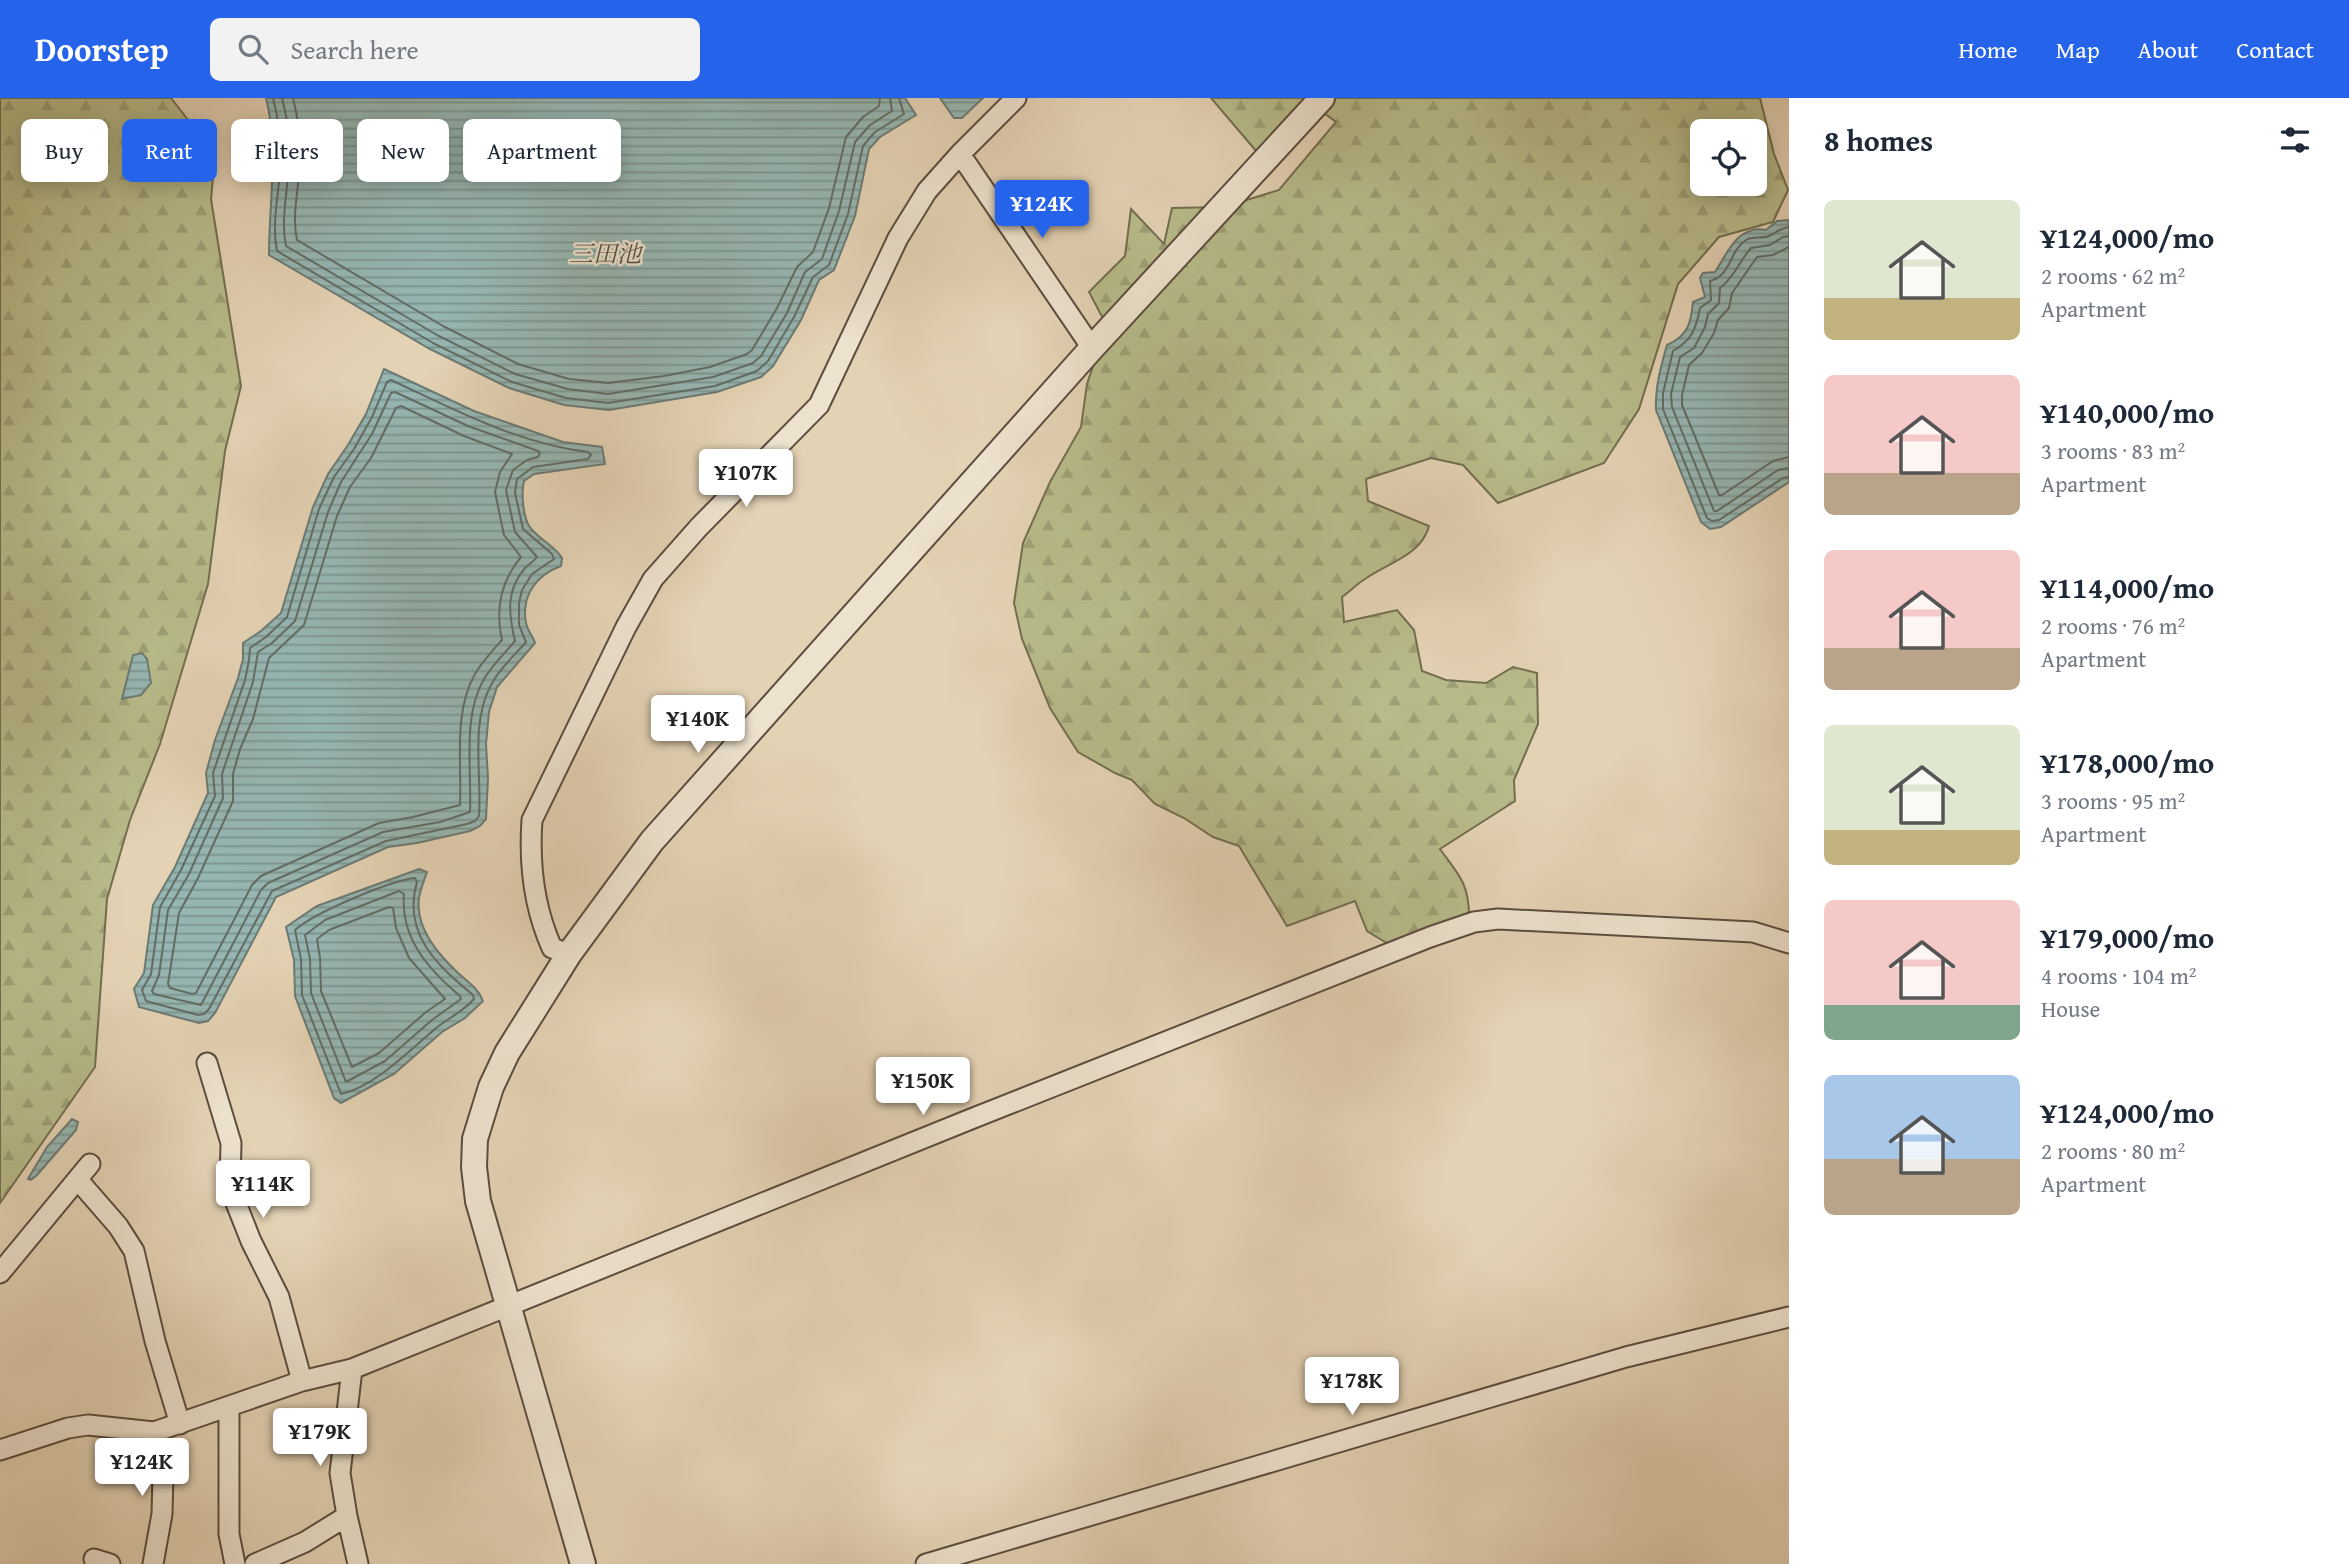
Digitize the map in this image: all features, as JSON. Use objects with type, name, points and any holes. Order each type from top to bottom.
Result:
[{"type":"street","points":[[569,954],[552,948],[543,929],[530,853],[533,820],[546,787],[626,627],[653,579],[699,527],[819,405],[898,238],[927,191],[1016,98]]},
{"type":"street","points":[[583,1564],[478,1201],[474,1167],[475,1139],[491,1087],[507,1052],[569,954],[652,841],[1092,348],[1322,98]]},
{"type":"street","points":[[960,154],[1092,348]]},
{"type":"street","points":[[0,1450],[68,1428],[88,1425],[154,1432],[302,1381],[352,1369],[1394,951],[1474,922],[1498,919],[1669,926],[1753,932],[1789,943]]},
{"type":"street","points":[[207,1063],[231,1143],[230,1188],[251,1241],[279,1297],[302,1381]]},
{"type":"street","points":[[0,1273],[84,1172],[134,1251],[155,1341],[180,1423]]},
{"type":"street","points":[[926,1564],[1626,1357],[1789,1317]]},
{"type":"street","points":[[352,1369],[340,1473],[346,1516],[358,1564]]},
{"type":"street","points":[[229,1407],[229,1534],[235,1564]]},
{"type":"street","points":[[153,1564],[162,1514],[163,1474],[154,1432]]},
{"type":"street","points":[[255,1564],[305,1542],[346,1516]]},
{"type":"green space","points":[[0,98],[171,98],[187,119],[122,119],[122,182],[213,182],[211,199],[241,386],[225,451],[208,584],[160,744],[130,820],[107,899],[95,1067],[0,1203]]},
{"type":"green space","points":[[1211,98],[1760,98],[1765,119],[1690,119],[1690,196],[1767,196],[1767,126],[1788,190],[1773,222],[1719,237],[1678,284],[1639,409],[1604,463],[1498,503],[1463,465],[1431,458],[1366,479],[1368,501],[1429,526],[1419,545],[1411,552],[1374,573],[1342,597],[1344,622],[1397,610],[1414,630],[1422,671],[1446,680],[1486,683],[1513,667],[1537,673],[1538,724],[1514,780],[1515,801],[1440,849],[1465,887],[1469,916],[1390,945],[1367,931],[1355,901],[1287,926],[1239,846],[1213,837],[1184,818],[1155,804],[1132,780],[1078,752],[1050,708],[1022,639],[1014,603],[1023,543],[1050,482],[1081,427],[1087,384],[1107,326],[1089,292],[1125,256],[1131,209],[1164,244],[1172,208],[1224,207],[1279,190],[1336,122],[1309,102],[1257,152]]},
{"type":"water","name":"三田池","points":[[266,98],[905,98],[916,115],[880,137],[869,149],[855,216],[834,270],[819,280],[801,320],[773,366],[761,377],[717,392],[609,410],[564,405],[509,388],[430,349],[269,255],[272,182],[343,182],[343,119],[270,117]]},
{"type":"water","points":[[940,98],[983,98],[962,118],[954,118]]},
{"type":"water","points":[[1789,220],[1789,482],[1721,527],[1710,529],[1701,522],[1656,410],[1657,385],[1667,345],[1684,333],[1693,302],[1705,297],[1700,278],[1703,273],[1715,272],[1734,242],[1741,236],[1756,229],[1766,230],[1777,221]]},
{"type":"water","points":[[384,369],[474,411],[563,442],[602,447],[605,464],[534,474],[524,481],[523,504],[529,526],[562,558],[561,566],[544,575],[528,595],[526,623],[535,643],[497,687],[489,712],[486,744],[486,819],[470,831],[388,847],[276,897],[215,1013],[208,1021],[199,1023],[139,1007],[134,989],[144,973],[153,905],[175,867],[208,793],[206,773],[238,678],[243,659],[243,643],[281,613],[313,507],[328,474],[366,414]]},
{"type":"water","points":[[142,653],[147,659],[151,683],[141,695],[122,699],[133,655]]},
{"type":"water","points":[[419,869],[427,872],[419,898],[424,930],[443,957],[476,989],[483,1001],[394,1074],[341,1103],[334,1098],[295,996],[294,960],[286,927],[317,906]]},
{"type":"water","points":[[72,1119],[78,1122],[76,1130],[37,1175],[31,1180],[28,1179],[47,1147]]}]
